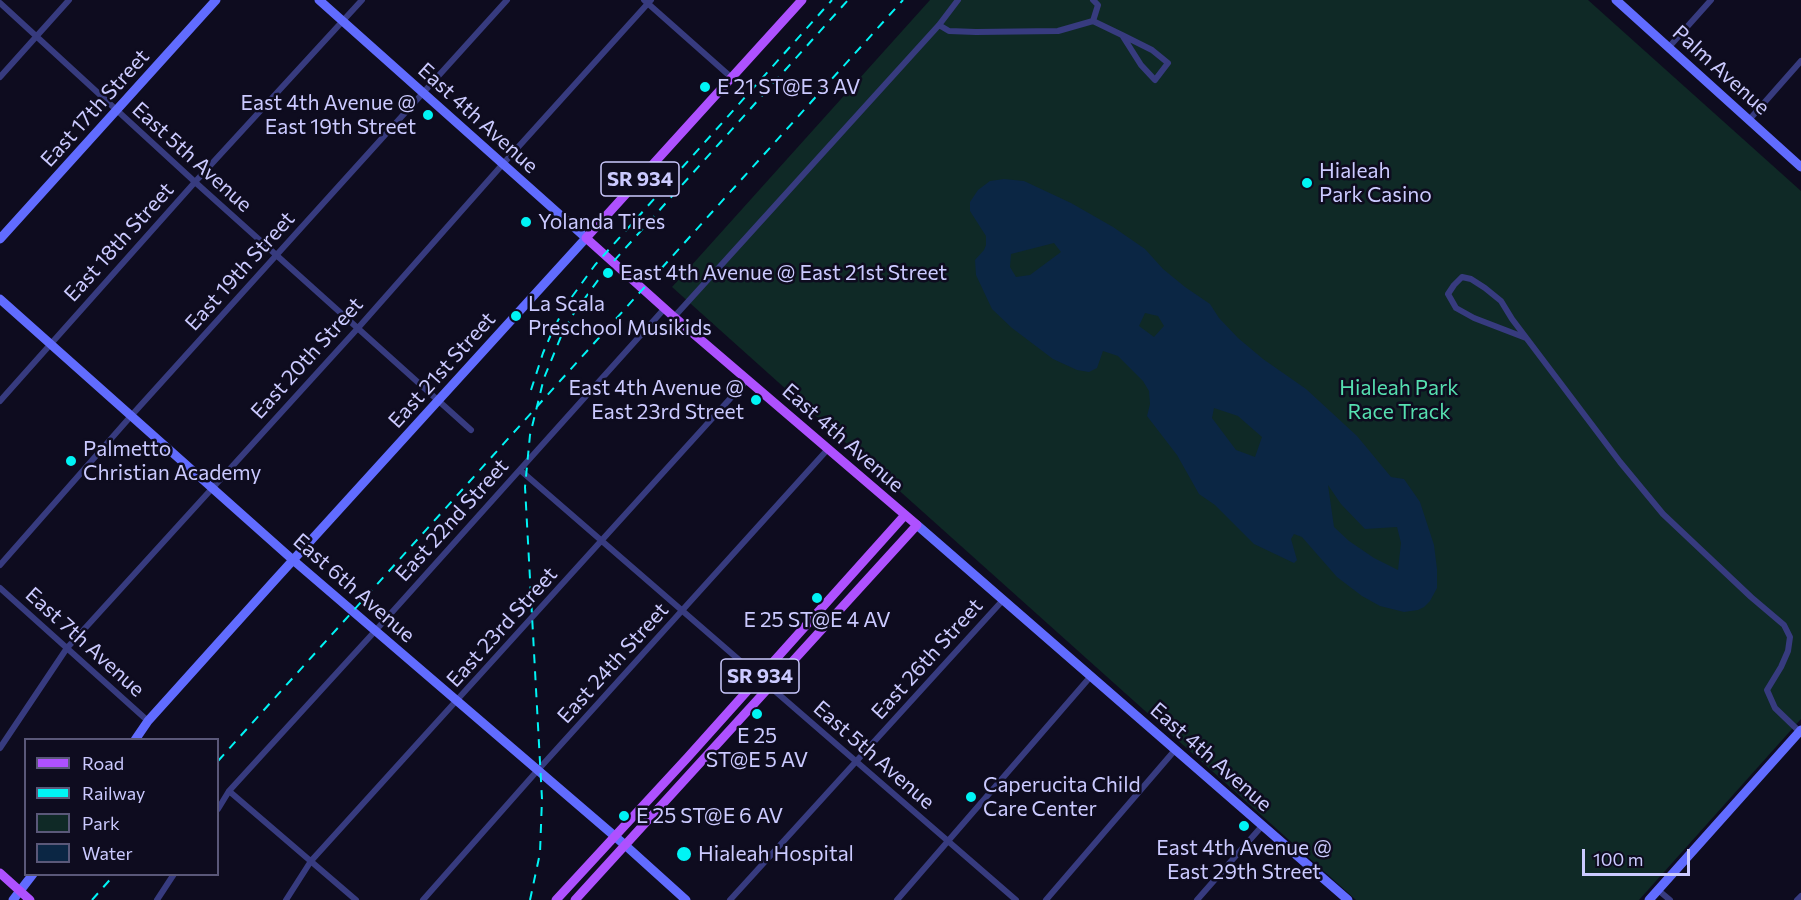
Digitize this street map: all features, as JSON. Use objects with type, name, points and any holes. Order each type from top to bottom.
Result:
[{"type":"main road","name":"East 17th Street","points":[[0,239],[216,0]]},
{"type":"main road","name":"East 4th Avenue","points":[[319,0],[502,165],[747,380],[1348,900]]},
{"type":"main road","name":"East 21st Street","points":[[136,738],[148,721],[293,560],[802,0]]},
{"type":"main road","name":"Palm Avenue","points":[[1616,0],[1801,167]]},
{"type":"main road","name":"East 6th Avenue","points":[[0,299],[293,560],[615,836],[686,900]]},
{"type":"main road","name":"SR 934","points":[[556,900],[905,515]]},
{"type":"main road","name":"SR 934","points":[[575,900],[916,525]]},
{"type":"main road","points":[[1649,900],[1801,732]]},
{"type":"main road","points":[[0,873],[30,900]]},
{"type":"main road","points":[[13,900],[32,876]]},
{"type":"street","points":[[0,77],[69,0]]},
{"type":"street","name":"East 18th Street","points":[[0,401],[195,182],[362,0]]},
{"type":"street","name":"East 19th Street","points":[[0,565],[130,416],[507,0]]},
{"type":"street","points":[[674,316],[939,25],[958,0]]},
{"type":"street","points":[[1093,0],[1098,5],[1093,21]]},
{"type":"street","points":[[1669,47],[1711,0]]},
{"type":"street","points":[[648,1],[732,78]]},
{"type":"street","name":"East 20th Street","points":[[0,747],[67,648],[358,328],[648,1]]},
{"type":"street","name":"East 5th Avenue","points":[[0,3],[471,430]]},
{"type":"street","points":[[939,25],[949,31],[1023,32],[1058,31],[1093,21],[1122,35],[1152,50],[1168,63],[1155,80],[1141,65],[1122,35]]},
{"type":"street","points":[[1749,120],[1801,61]]},
{"type":"street","points":[[1526,338],[1474,318],[1456,308],[1448,294],[1462,277],[1471,279],[1501,301],[1526,338],[1620,462],[1663,514],[1784,625],[1790,637],[1788,651],[1767,690],[1775,708],[1801,732]]},
{"type":"street","name":"East 22nd Street","points":[[219,807],[229,791],[665,308]]},
{"type":"street","name":"East 23rd Street","points":[[286,900],[311,861],[747,380]]},
{"type":"street","name":"East 24th Street","points":[[423,900],[828,449]]},
{"type":"street","name":"East 5th Avenue","points":[[520,470],[1016,900]]},
{"type":"street","name":"East 7th Avenue","points":[[0,588],[148,721]]},
{"type":"street","name":"East 26th Street","points":[[729,900],[1003,600]]},
{"type":"street","points":[[897,900],[1091,676]]},
{"type":"street","points":[[1046,900],[1175,750]]},
{"type":"street","points":[[229,791],[356,900]]},
{"type":"street","points":[[1197,900],[1262,826]]},
{"type":"street","points":[[157,900],[173,876]]},
{"type":"street","points":[[1658,890],[1670,900]]},
{"type":"street","points":[[1797,900],[1801,896]]},
{"type":"green space","name":"Hialeah Park Race Track","points":[[930,0],[1588,0],[1801,191],[1801,719],[1639,900],[1356,900],[672,287]]},
{"type":"water","points":[[1004,179],[1024,181],[1071,203],[1145,249],[1163,269],[1210,304],[1219,318],[1238,338],[1306,389],[1357,436],[1391,477],[1404,479],[1420,502],[1434,545],[1437,588],[1430,601],[1418,610],[1404,612],[1380,606],[1337,577],[1302,537],[1294,534],[1291,539],[1297,560],[1294,563],[1254,544],[1215,505],[1199,494],[1177,455],[1147,416],[1150,404],[1149,391],[1143,381],[1118,356],[1103,351],[1097,368],[1089,372],[1077,370],[1053,359],[1012,328],[992,309],[976,275],[975,260],[984,250],[986,236],[970,211],[970,202],[978,190],[990,181]],"holes":[[[1054,243],[1061,252],[1030,275],[1016,277],[1010,267],[1011,254]],[[1145,313],[1158,316],[1164,326],[1154,337],[1139,326]],[[1214,408],[1238,416],[1262,437],[1255,457],[1236,450],[1212,418]],[[1328,485],[1341,504],[1365,529],[1397,527],[1401,543],[1398,570],[1374,558],[1349,541],[1334,527]]]},
{"type":"railway","points":[[531,390],[553,330],[566,305],[595,265],[832,0]]},
{"type":"railway","points":[[530,900],[540,853],[542,799],[525,487],[530,435],[544,378],[562,334],[574,313],[604,272],[848,0]]},
{"type":"railway","points":[[219,760],[903,0]]},
{"type":"railway","points":[[92,900],[113,876]]},
{"type":"place","name":"E 21 ST@E 3 AV","points":[[705,87]]},
{"type":"place","name":"East 4th Avenue @ East 19th Street","points":[[428,115]]},
{"type":"place","name":"Hialeah Park Casino","points":[[1307,183]]},
{"type":"place","name":"Yolanda Tires","points":[[526,222]]},
{"type":"place","name":"East 4th Avenue @ East 21st Street","points":[[608,273]]},
{"type":"place","name":"La Scala Preschool Musikids","points":[[516,316]]},
{"type":"place","name":"East 4th Avenue @ East 23rd Street","points":[[756,400]]},
{"type":"place","name":"Palmetto Christian Academy","points":[[71,461]]},
{"type":"place","name":"E 25 ST@E 4 AV","points":[[817,598]]},
{"type":"place","name":"E 25 ST@E 5 AV","points":[[757,714]]},
{"type":"place","name":"Caperucita Child Care Center","points":[[971,797]]},
{"type":"place","name":"E 25 ST@E 6 AV","points":[[624,816]]},
{"type":"place","name":"East 4th Avenue @ East 29th Street","points":[[1244,826]]},
{"type":"place","name":"Hialeah Hospital","points":[[684,854]]}]
